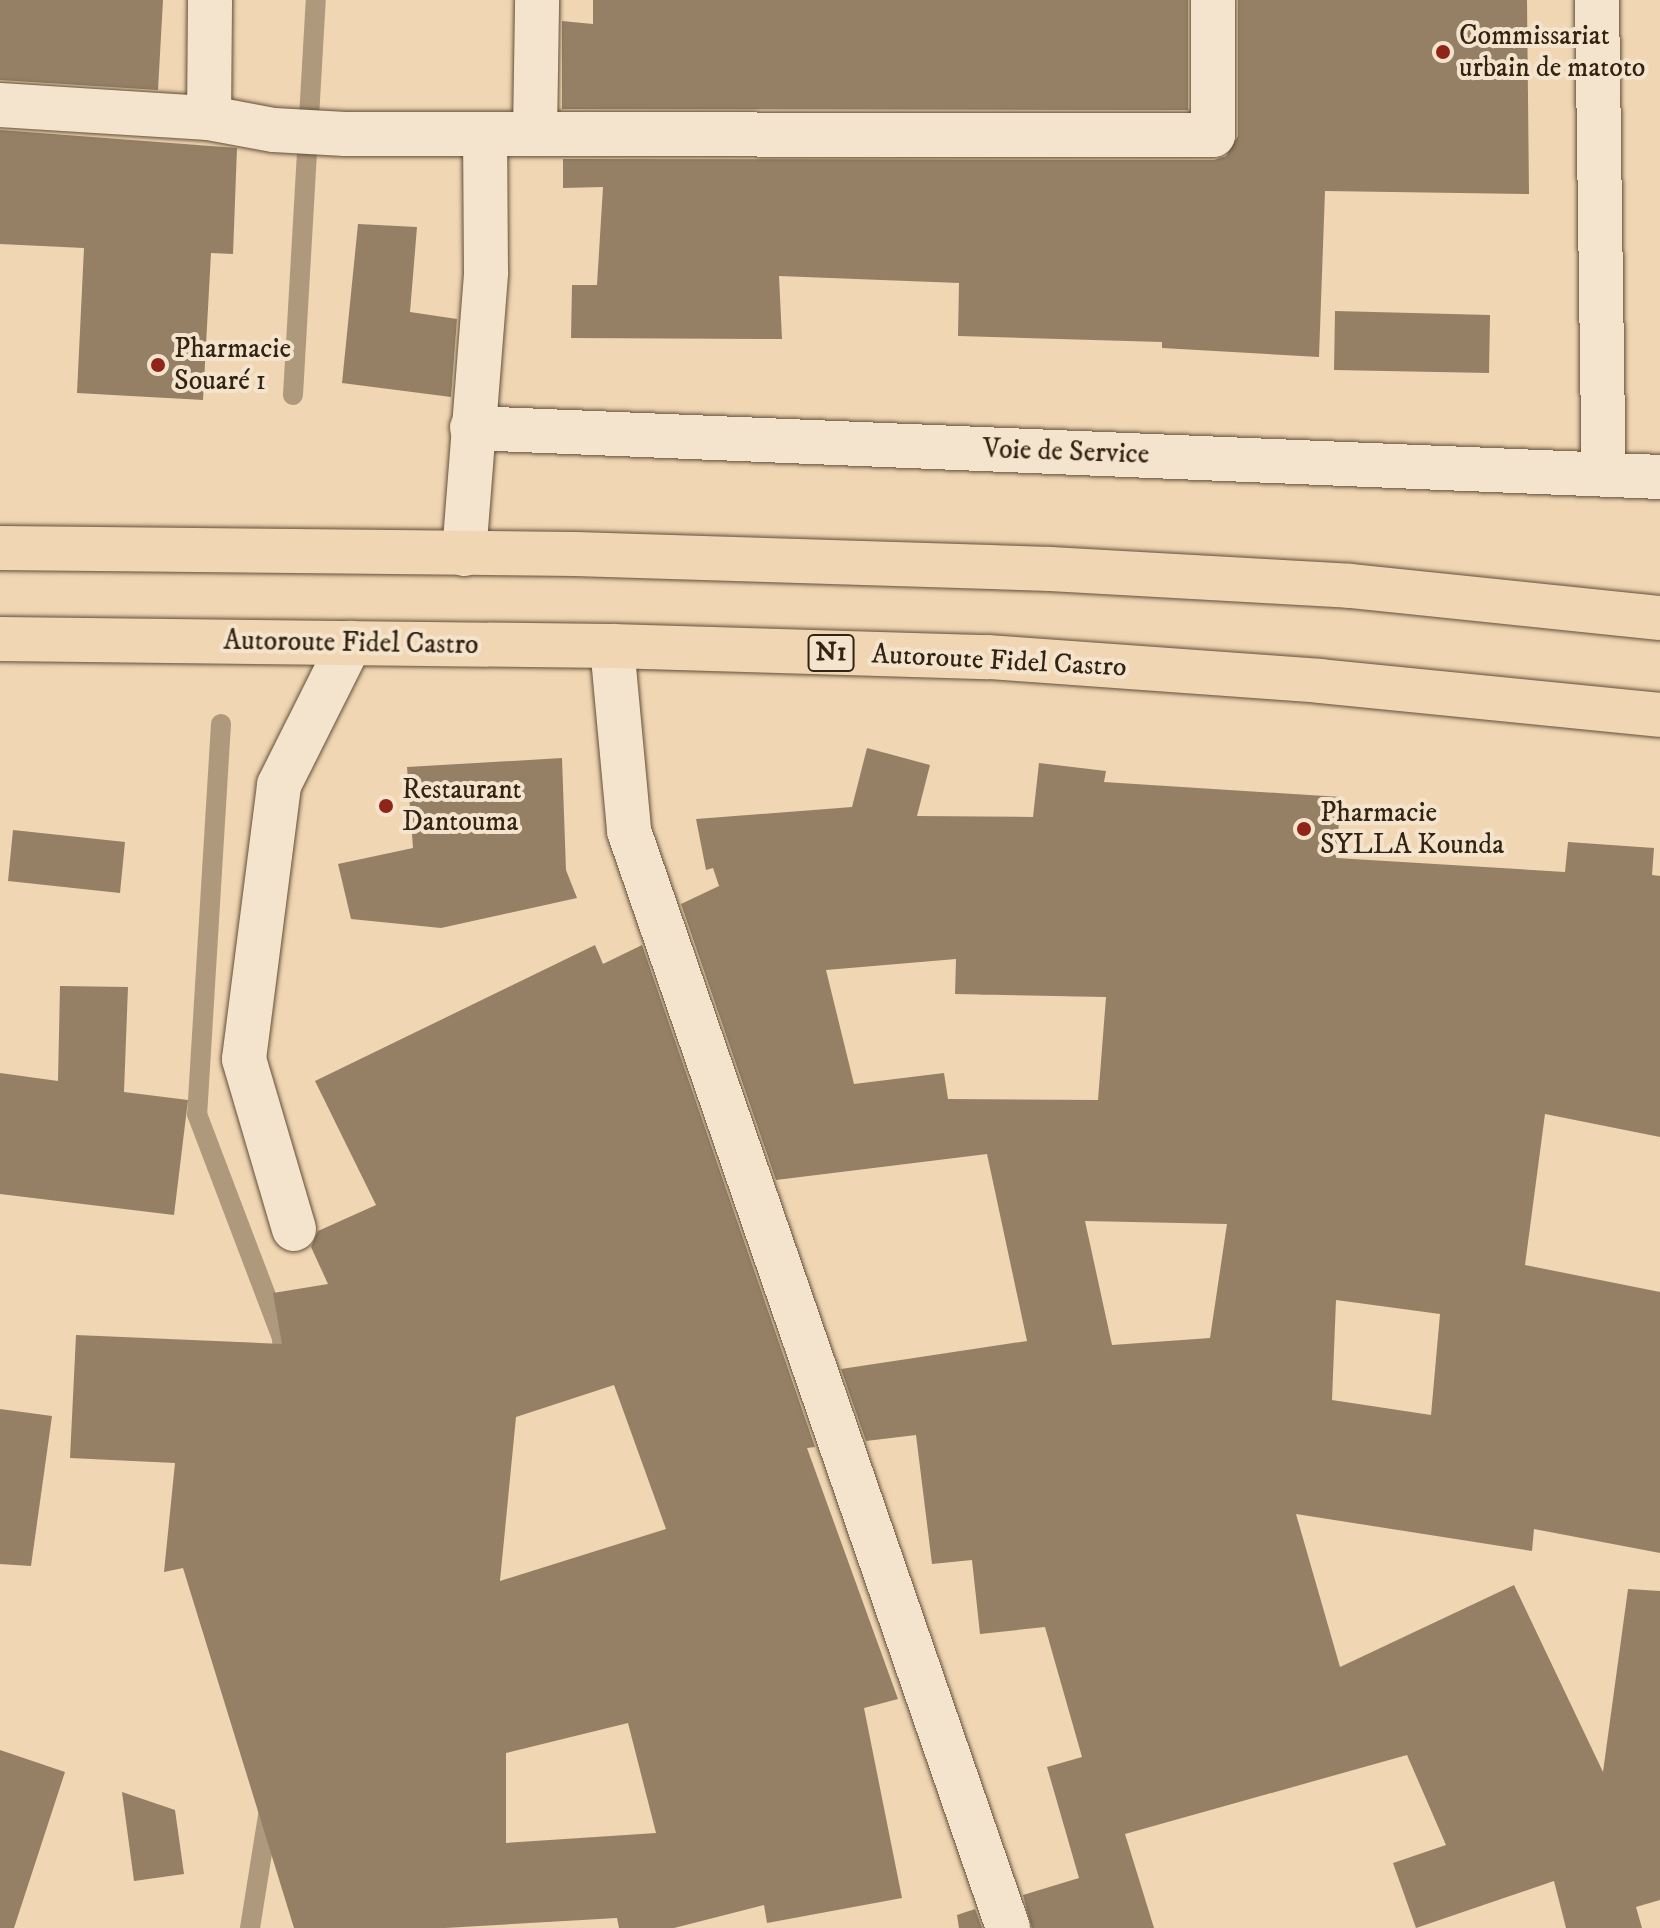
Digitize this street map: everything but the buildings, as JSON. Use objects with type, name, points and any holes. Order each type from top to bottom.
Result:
[{"type":"highway","points":[[0,548],[464,554],[1050,569],[1350,586],[1660,618]]},
{"type":"highway","name":"Autoroute Fidel Castro","points":[[0,639],[612,646],[988,657],[1320,681],[1660,715]]},
{"type":"street","points":[[209,118],[210,0]]},
{"type":"street","points":[[535,134],[537,0]]},
{"type":"street","points":[[0,105],[209,118],[274,130],[345,134],[1213,135],[1213,0]]},
{"type":"street","points":[[1597,0],[1604,474]]},
{"type":"street","points":[[464,554],[486,272],[485,134]]},
{"type":"street","name":"Voie de Service","points":[[472,428],[1660,477]]},
{"type":"street","points":[[294,1229],[244,1059],[279,785],[350,643]]},
{"type":"street","points":[[612,646],[629,831],[1008,1928]]},
{"type":"waterway","points":[[293,395],[316,0]]},
{"type":"waterway","points":[[221,724],[197,1114],[282,1338],[283,1356]]},
{"type":"waterway","points":[[250,1928],[269,1810]]},
{"type":"place","name":"Commissariat urbain de matoto","points":[[1443,52]]},
{"type":"place","name":"Pharmacie Souaré 1","points":[[158,365]]},
{"type":"place","name":"Restaurant Dantouma","points":[[386,806]]},
{"type":"place","name":"Pharmacie SYLLA Kounda","points":[[1304,829]]}]
